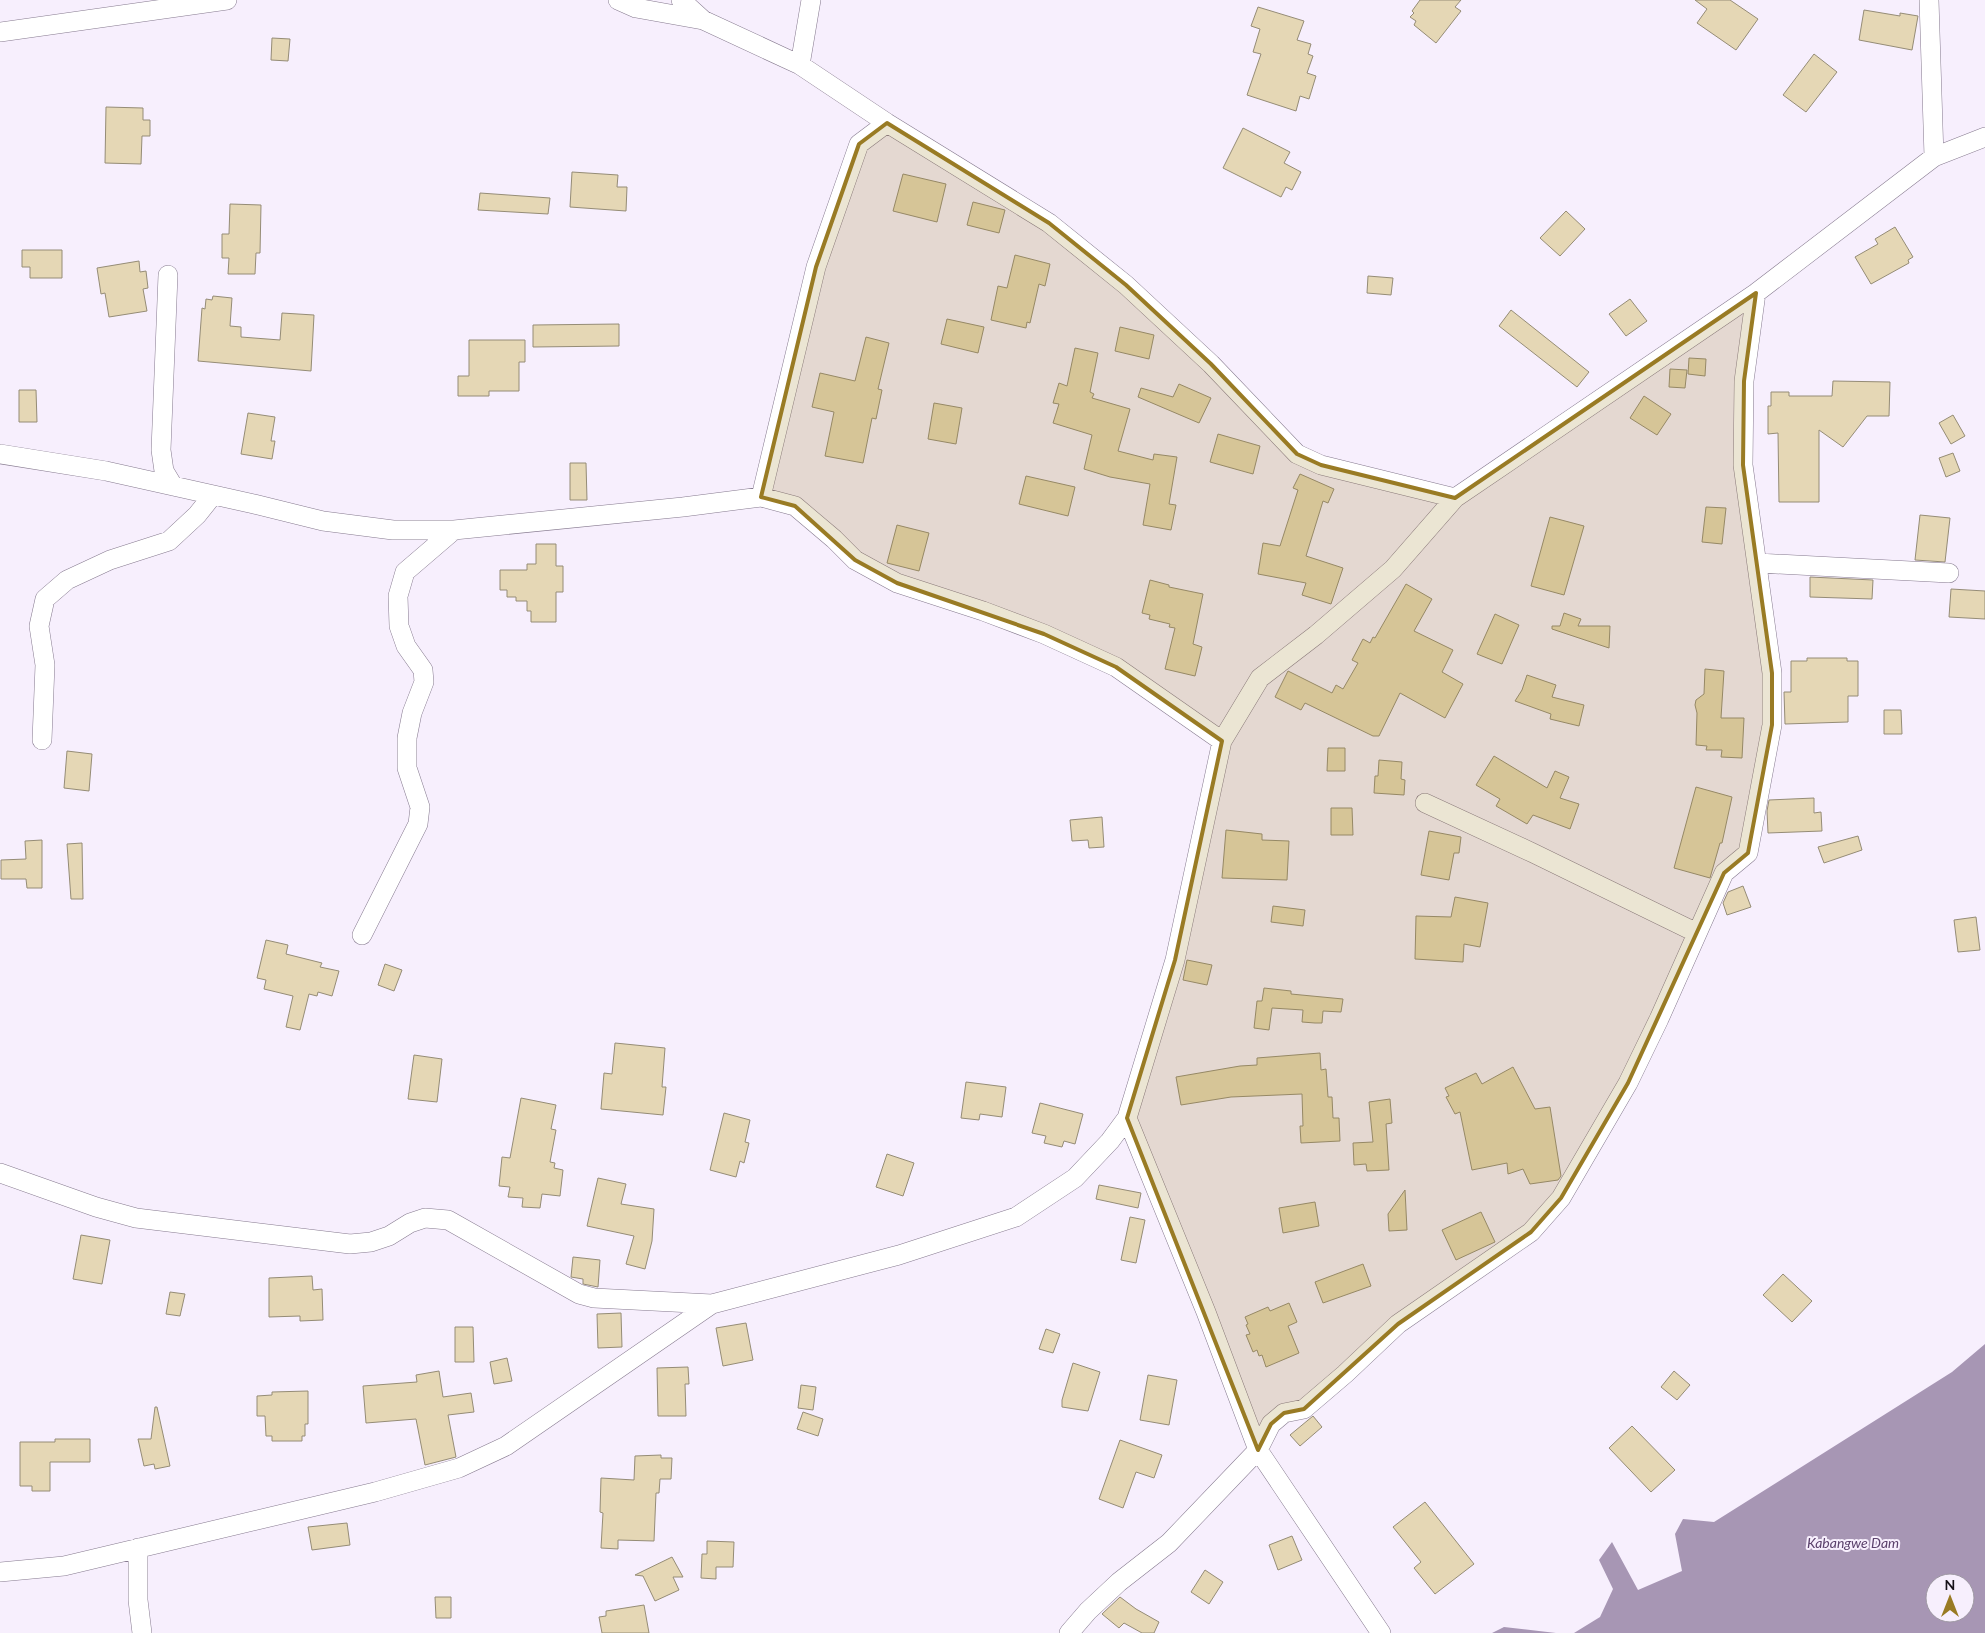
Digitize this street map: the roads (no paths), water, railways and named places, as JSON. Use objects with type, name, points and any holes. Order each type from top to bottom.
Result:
[{"type":"street","points":[[0,32],[226,0]]},
{"type":"street","points":[[618,0],[636,8],[703,20],[800,65],[887,123],[1049,223],[1126,285],[1211,364],[1297,454],[1320,466],[1455,498]]},
{"type":"street","points":[[681,0],[703,20]]},
{"type":"street","points":[[703,0],[703,20]]},
{"type":"street","points":[[800,65],[811,0]]},
{"type":"street","points":[[1929,0],[1934,157]]},
{"type":"street","points":[[761,497],[816,267],[859,144],[887,123]]},
{"type":"street","points":[[0,1174],[136,1218],[350,1244],[371,1242],[389,1236],[410,1223],[425,1218],[448,1220],[579,1294],[594,1298],[712,1304],[899,1255],[1016,1217],[1075,1178],[1110,1141],[1127,1118],[1175,960],[1222,741],[1260,678],[1316,635],[1393,569],[1455,498],[1756,293],[1934,157],[1985,137]]},
{"type":"street","points":[[168,275],[161,450],[164,471],[173,486]]},
{"type":"street","points":[[1070,1633],[1088,1611],[1120,1582],[1170,1543],[1258,1450],[1271,1424],[1284,1413],[1304,1409],[1345,1374],[1398,1324],[1531,1232],[1561,1198],[1628,1082],[1724,873],[1748,853],[1772,724],[1772,673],[1743,465],[1744,381],[1756,293]]},
{"type":"street","points":[[0,454],[106,470],[324,522],[394,530],[454,530],[683,507],[761,497],[795,506],[834,539],[855,560],[897,583],[983,611],[1044,634],[1116,667],[1222,741]]},
{"type":"street","points":[[42,740],[45,665],[39,626],[45,599],[67,580],[110,560],[169,541],[197,515],[213,495]]},
{"type":"street","points":[[362,936],[418,824],[420,807],[407,768],[407,738],[412,713],[424,682],[423,670],[406,646],[399,626],[398,596],[405,572],[454,530]]},
{"type":"street","points":[[1758,563],[1949,573]]},
{"type":"street","points":[[1425,803],[1697,933]]},
{"type":"street","points":[[1127,1118],[1206,1312],[1258,1450],[1382,1633]]},
{"type":"street","points":[[0,1572],[64,1566],[375,1492],[459,1468],[506,1446],[712,1304]]},
{"type":"street","points":[[138,1548],[138,1600],[142,1633]]},
{"type":"water","name":"Kabangwe Dam","points":[[1985,1344],[1985,1633],[1574,1633],[1600,1617],[1613,1589],[1599,1560],[1612,1542],[1638,1590],[1682,1571],[1675,1534],[1683,1519],[1714,1522],[1952,1372]]},
{"type":"water","points":[[1504,1627],[1556,1633],[1492,1633]]}]
